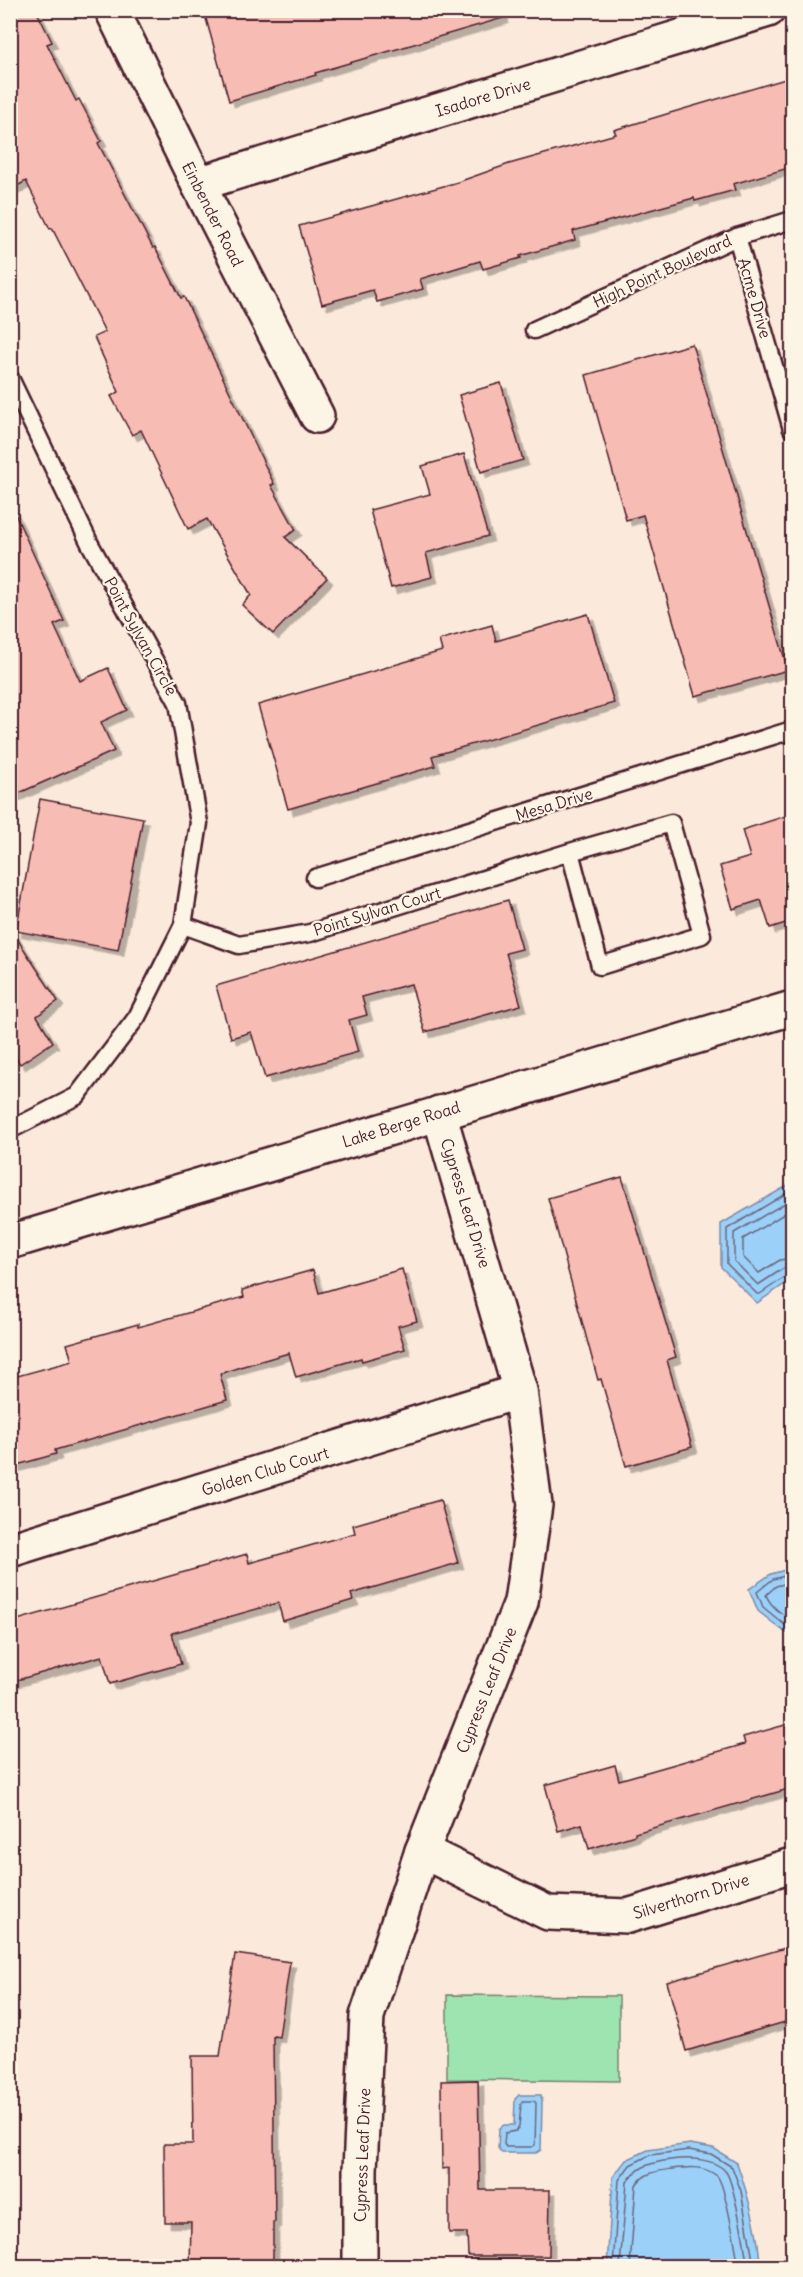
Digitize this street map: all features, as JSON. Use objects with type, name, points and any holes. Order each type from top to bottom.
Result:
[{"type":"street","name":"Einbender Road","points":[[112,10],[317,416]]},
{"type":"street","name":"Isadore Drive","points":[[198,184],[768,10]]},
{"type":"street","name":"Lake Berge Road","points":[[10,1242],[792,1008]]},
{"type":"street","name":"Cypress Leaf Drive","points":[[360,2266],[360,2170],[367,2016],[422,1851],[521,1602],[535,1505],[520,1391],[439,1113]]},
{"type":"street","name":"Golden Club Court","points":[[10,1550],[520,1391]]},
{"type":"street","name":"Silverthorn Drive","points":[[422,1851],[548,1913],[559,1914],[628,1916],[792,1865]]},
{"type":"lane","name":"High Point Boulevard","points":[[534,330],[737,237],[792,220]]},
{"type":"lane","name":"Acme Drive","points":[[737,237],[792,429]]},
{"type":"lane","name":"Point Sylvan Circle","points":[[10,378],[90,544],[178,704],[199,823],[183,925],[137,1017],[77,1096],[10,1130]]},
{"type":"lane","name":"Mesa Drive","points":[[315,878],[792,730]]},
{"type":"lane","name":"Point Sylvan Court","points":[[183,925],[238,945],[310,933],[570,852],[672,823],[702,935],[600,966],[570,852]]},
{"type":"green space","points":[[447,1995],[619,1996],[619,2081],[447,2079]]},
{"type":"water","points":[[792,1183],[792,1279],[757,1303],[721,1267],[721,1224]]},
{"type":"water","points":[[792,1568],[792,1631],[786,1633],[758,1611],[749,1589],[771,1574]]},
{"type":"water","points":[[519,2095],[541,2095],[541,2150],[536,2153],[502,2153],[498,2148],[499,2129],[504,2125],[514,2125],[515,2099]]},
{"type":"water","points":[[690,2144],[713,2148],[737,2163],[758,2240],[760,2266],[607,2266],[613,2177],[626,2160],[648,2150]]},
{"type":"building","points":[[10,10],[36,10],[52,42],[47,44],[76,101],[79,99],[101,141],[98,143],[153,248],[155,247],[181,298],[184,297],[274,484],[271,485],[296,530],[285,537],[327,578],[273,634],[242,605],[251,595],[207,519],[188,529],[141,430],[132,435],[111,396],[119,392],[94,337],[105,332],[26,181],[10,190]]},
{"type":"building","points":[[222,10],[502,10],[503,18],[315,73],[316,75],[229,101],[205,15]]},
{"type":"building","points":[[792,77],[792,167],[733,184],[735,190],[695,201],[694,198],[573,231],[575,240],[520,256],[521,258],[483,269],[480,261],[420,279],[423,289],[377,302],[373,290],[322,304],[299,226],[458,182],[509,164],[616,134],[614,130]]},
{"type":"building","points":[[692,344],[788,670],[695,696],[643,515],[626,520],[586,375]]},
{"type":"building","points":[[501,383],[523,460],[481,472],[459,395]]},
{"type":"building","points":[[464,454],[488,536],[426,553],[432,577],[391,588],[370,510],[430,494],[422,466]]},
{"type":"building","points":[[10,503],[64,621],[54,625],[80,681],[108,668],[127,710],[101,722],[114,751],[10,797]]},
{"type":"building","points":[[588,614],[614,703],[432,756],[435,766],[288,809],[258,705],[442,651],[439,640],[492,625],[496,641]]},
{"type":"building","points":[[40,799],[143,818],[118,950],[16,931]]},
{"type":"building","points":[[792,814],[792,921],[770,928],[761,900],[733,909],[720,866],[750,857],[742,830]]},
{"type":"building","points":[[508,900],[522,949],[506,953],[521,1005],[425,1032],[411,984],[362,997],[367,1015],[349,1020],[358,1052],[265,1078],[251,1032],[231,1038],[216,986]]},
{"type":"building","points":[[10,928],[58,1001],[37,1016],[53,1042],[20,1064],[10,1049]]},
{"type":"building","points":[[622,1177],[676,1357],[667,1360],[692,1447],[626,1466],[601,1379],[598,1380],[548,1198]]},
{"type":"building","points":[[402,1269],[417,1321],[398,1326],[405,1349],[362,1361],[361,1358],[296,1377],[289,1353],[240,1367],[220,1374],[227,1400],[55,1450],[56,1454],[10,1467],[10,1378],[72,1361],[67,1344],[244,1297],[242,1290],[313,1270],[319,1293]]},
{"type":"building","points":[[440,1500],[458,1563],[351,1594],[353,1600],[283,1621],[278,1603],[172,1633],[181,1664],[110,1684],[102,1656],[10,1682],[10,1622],[247,1554],[249,1563],[355,1533],[353,1525]]},
{"type":"building","points":[[792,1723],[792,1788],[635,1833],[635,1835],[589,1849],[582,1824],[558,1831],[545,1785],[615,1765],[619,1780],[745,1744],[743,1737]]},
{"type":"building","points":[[792,1946],[792,2020],[686,2051],[667,1982]]},
{"type":"building","points":[[235,1954],[290,1962],[279,2037],[273,2036],[275,2222],[273,2222],[273,2266],[190,2266],[191,2222],[165,2222],[164,2144],[193,2144],[192,2056],[220,2056]]},
{"type":"building","points":[[478,2080],[480,2190],[550,2190],[549,2256],[468,2256],[467,2233],[449,2233],[449,2168],[442,2169],[441,2081]]}]
